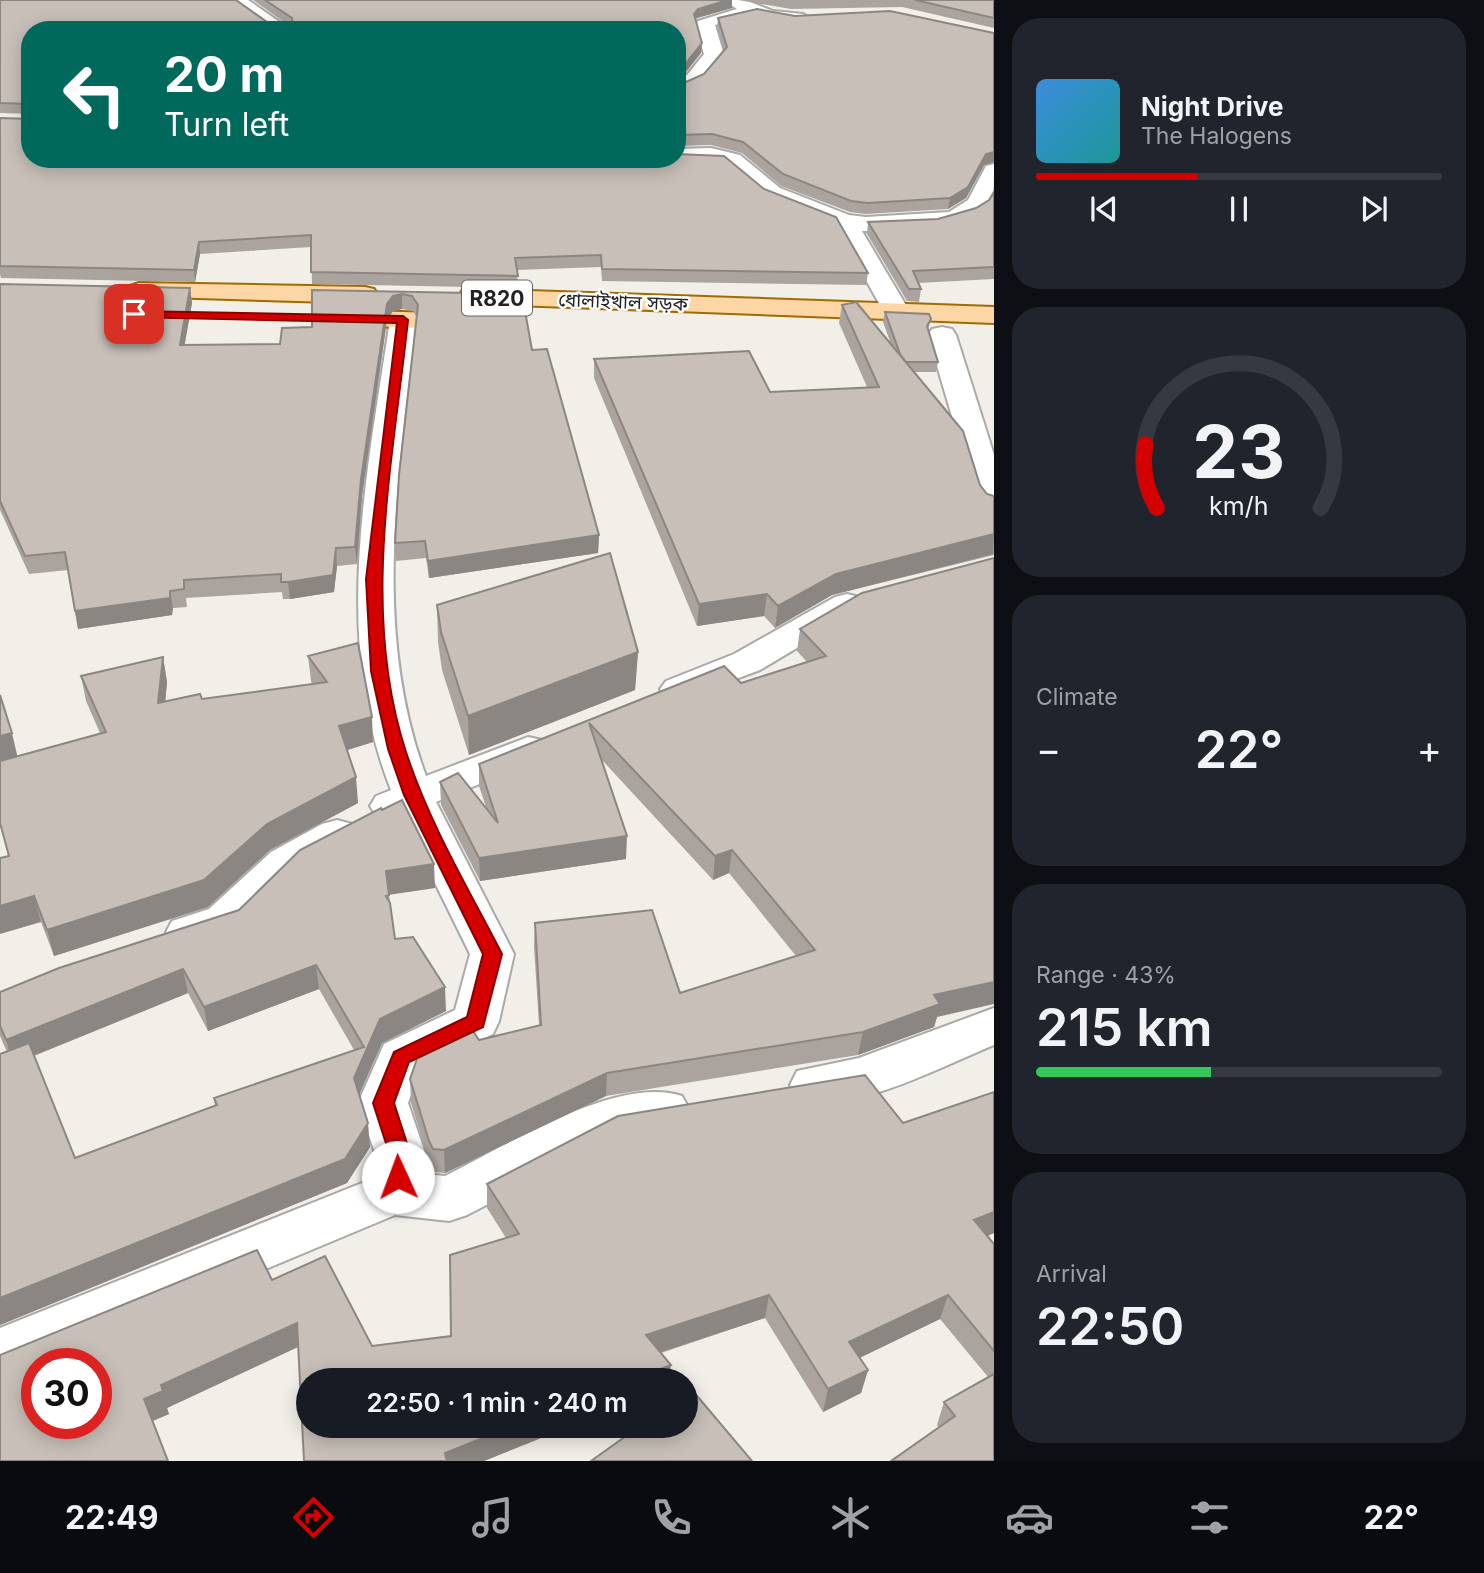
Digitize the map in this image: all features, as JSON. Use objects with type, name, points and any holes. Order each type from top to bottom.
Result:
[{"type":"main road","name":"ধোলাইখাল সড়ক","points":[[108,291],[534,299],[994,315]]},
{"type":"main road","name":"ধোলাইখাল সড়ক","points":[[125,314],[994,337]]},
{"type":"street","points":[[236,0],[268,21]]},
{"type":"street","points":[[732,0],[754,12],[788,20],[827,17]]},
{"type":"street","points":[[686,83],[694,79],[714,55],[705,25],[709,21],[754,12]]},
{"type":"street","points":[[686,156],[711,155],[732,160],[772,193],[845,222],[866,224],[955,219],[978,204],[994,171]]},
{"type":"street","points":[[845,222],[897,312]]},
{"type":"street","points":[[393,1193],[403,1162],[383,1103],[401,1057],[476,1021],[492,954],[412,795],[397,749],[379,671],[373,579],[403,320]]},
{"type":"street","points":[[942,335],[994,505]]},
{"type":"street","points":[[644,703],[747,662],[845,605],[886,594]]},
{"type":"street","points":[[159,942],[225,920],[286,862],[412,795],[567,733]]},
{"type":"street","points":[[766,1093],[863,1077],[994,1026]]},
{"type":"street","points":[[0,1354],[393,1193],[449,1199],[606,1119],[713,1102]]},
{"type":"building","points":[[0,0],[236,0],[266,21],[21,21],[21,104],[0,103]]},
{"type":"building","points":[[265,0],[728,0],[698,9],[694,14],[702,43],[686,63],[686,21],[292,21],[292,18]]},
{"type":"building","points":[[915,0],[994,0],[994,18]]},
{"type":"building","points":[[757,9],[795,16],[890,11],[994,33],[994,152],[986,154],[968,187],[950,198],[868,203],[851,201],[783,174],[743,142],[712,134],[686,135],[686,82],[704,74],[727,47],[718,18]]},
{"type":"building","points":[[0,118],[21,119],[21,168],[686,168],[686,154],[724,156],[764,189],[836,217],[868,273],[602,269],[601,255],[515,258],[518,276],[311,272],[311,235],[199,242],[194,270],[0,266]]},
{"type":"building","points":[[994,192],[994,267],[913,271],[921,289],[909,289],[868,222],[938,219],[976,208],[989,200]]},
{"type":"building","points":[[0,284],[190,288],[180,345],[280,344],[282,328],[312,327],[312,290],[522,294],[532,350],[547,349],[599,535],[428,561],[425,541],[395,543],[399,475],[418,305],[412,296],[402,294],[393,296],[387,304],[361,479],[355,547],[336,548],[333,575],[288,582],[281,582],[281,574],[184,580],[184,589],[170,591],[170,598],[75,611],[65,552],[25,556],[0,501]]},
{"type":"building","points":[[856,302],[963,431],[980,485],[987,494],[994,496],[994,534],[836,574],[778,606],[767,594],[699,604],[594,359],[749,351],[770,392],[879,387],[842,305]]},
{"type":"building","points":[[885,312],[929,314],[931,319],[927,326],[938,362],[906,362],[900,354]]},
{"type":"building","points":[[610,553],[638,652],[468,716],[441,632],[437,605]]},
{"type":"building","points":[[994,558],[994,982],[934,995],[940,1004],[863,1032],[607,1073],[444,1150],[433,1149],[410,1079],[421,1047],[469,1025],[479,1040],[541,1025],[535,923],[652,910],[680,993],[815,950],[732,850],[715,856],[589,723],[627,836],[479,858],[440,782],[458,773],[498,823],[479,764],[724,666],[741,683],[826,656],[800,629],[862,593]]},
{"type":"building","points":[[358,643],[372,717],[339,726],[356,777],[267,824],[204,880],[47,930],[34,896],[0,906],[0,858],[9,856],[0,823],[0,761],[106,732],[81,676],[163,657],[158,703],[200,694],[202,699],[327,682],[308,656]]},
{"type":"building","points":[[0,695],[12,733],[0,736]]},
{"type":"building","points":[[402,800],[434,864],[386,871],[389,895],[386,896],[390,903],[395,939],[413,937],[445,987],[380,1019],[354,1078],[368,1123],[345,1159],[0,1298],[0,1054],[29,1043],[75,1158],[217,1105],[214,1098],[364,1047],[316,965],[204,1007],[183,969],[6,1040],[0,1026],[0,992],[59,968],[239,910],[300,850]]},
{"type":"building","points":[[865,1075],[903,1123],[994,1092],[994,1212],[974,1220],[994,1244],[994,1351],[948,1295],[849,1342],[868,1370],[828,1389],[769,1295],[646,1335],[671,1365],[663,1368],[299,1368],[297,1323],[161,1385],[163,1391],[144,1399],[168,1461],[0,1461],[0,1355],[257,1250],[272,1280],[325,1256],[372,1346],[451,1336],[450,1255],[519,1234],[487,1184],[618,1116]]},
{"type":"building","points":[[994,1374],[994,1461],[891,1461],[955,1416],[944,1402]]},
{"type":"building","points":[[698,1397],[752,1461],[591,1461],[623,1438],[698,1438]]},
{"type":"building","points":[[303,1438],[483,1438],[445,1453],[447,1461],[304,1461]]},
{"type":"route","points":[[134,314],[403,320],[373,579],[379,671],[397,749],[412,795],[492,954],[476,1021],[401,1057],[383,1103],[403,1162],[398,1177]]}]
